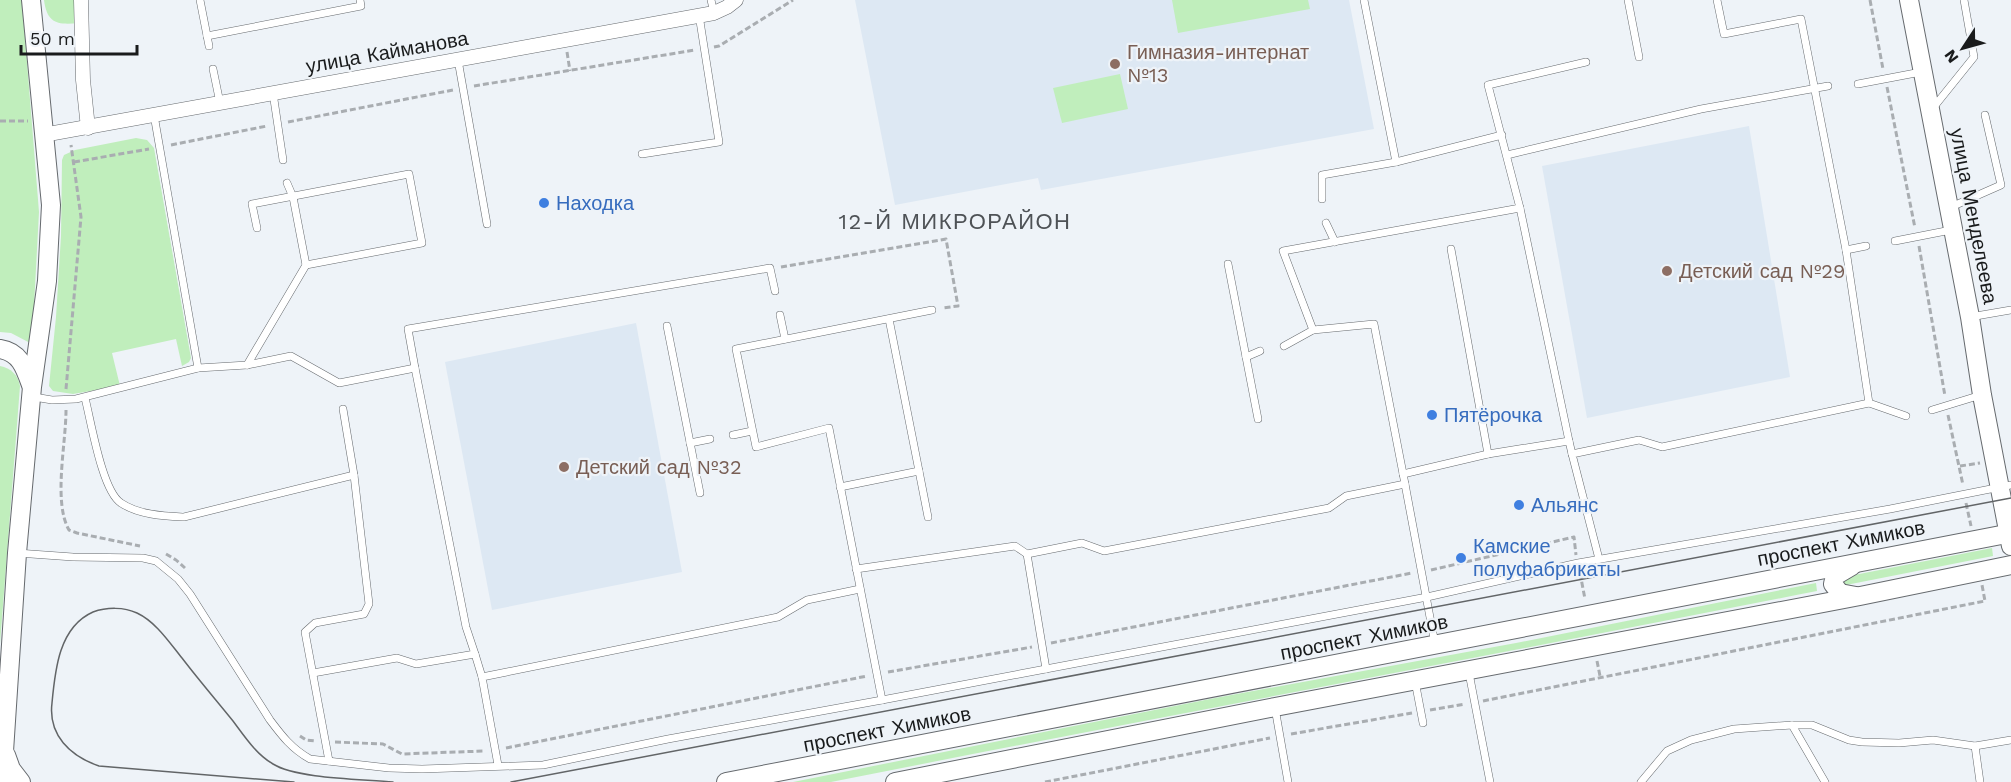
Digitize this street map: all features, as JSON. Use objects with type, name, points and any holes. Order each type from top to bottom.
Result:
[{"type":"main road","points":[[2,782],[31,392],[47,281],[51,205],[31,0]]},
{"type":"main road","name":"улица Менделеева","points":[[1909,0],[1954,230],[1982,395],[2006,486],[2010,538]]},
{"type":"main road","points":[[0,349],[10,352],[21,362],[31,392]]},
{"type":"main road","name":"проспект Химиков","points":[[726,782],[1859,562],[2010,538]]},
{"type":"main road","points":[[1859,562],[1837,574],[1833,584],[1840,593],[1860,596]]},
{"type":"main road","points":[[895,782],[916,780],[1275,707],[1860,596],[2011,565]]},
{"type":"main road","points":[[5,753],[11,769],[21,782]]},
{"type":"street","points":[[81,0],[83,80],[88,128]]},
{"type":"street","name":"улица Кайманова","points":[[42,128],[68,131],[88,128],[458,60],[727,7],[736,0]]},
{"type":"lane","points":[[200,0],[209,46]]},
{"type":"lane","points":[[207,36],[361,6],[360,0]]},
{"type":"lane","points":[[1364,0],[1396,162]]},
{"type":"lane","points":[[1628,0],[1639,57]]},
{"type":"lane","points":[[1717,0],[1724,34],[1801,19],[1846,250],[1869,403]]},
{"type":"lane","points":[[1930,110],[1974,57],[1964,0]]},
{"type":"lane","points":[[642,154],[719,142],[705,48],[708,9]]},
{"type":"lane","points":[[458,60],[488,224]]},
{"type":"lane","points":[[1586,62],[1488,85],[1520,208],[1569,441],[1599,559]]},
{"type":"lane","points":[[213,69],[220,103]]},
{"type":"lane","points":[[1858,84],[1923,72]]},
{"type":"lane","points":[[1507,155],[1701,109],[1828,86]]},
{"type":"lane","points":[[273,93],[283,160]]},
{"type":"lane","points":[[154,115],[198,368]]},
{"type":"lane","points":[[1949,208],[2001,185],[1985,115]]},
{"type":"lane","points":[[1322,199],[1322,175],[1396,162],[1502,135]]},
{"type":"lane","points":[[257,228],[252,204],[409,174],[422,243],[306,265]]},
{"type":"lane","points":[[247,365],[306,265],[293,196],[287,183]]},
{"type":"lane","points":[[1313,330],[1283,251],[1520,208]]},
{"type":"lane","points":[[1326,223],[1335,242]]},
{"type":"lane","points":[[1895,241],[1954,230]]},
{"type":"lane","points":[[1846,250],[1866,246]]},
{"type":"lane","points":[[1451,249],[1488,454]]},
{"type":"lane","points":[[1228,264],[1258,419]]},
{"type":"lane","points":[[498,765],[482,677],[466,627],[408,329],[770,268],[775,291]]},
{"type":"lane","points":[[882,700],[829,428],[756,447],[736,349],[932,310]]},
{"type":"lane","points":[[1970,317],[2011,310]]},
{"type":"lane","points":[[780,315],[785,339]]},
{"type":"lane","points":[[889,319],[928,517]]},
{"type":"lane","points":[[1284,346],[1313,330],[1374,324],[1435,646]]},
{"type":"lane","points":[[667,326],[700,493]]},
{"type":"lane","points":[[1246,357],[1260,351]]},
{"type":"lane","points":[[31,392],[66,400],[85,398],[198,368],[247,365],[291,356],[339,383],[415,368]]},
{"type":"lane","points":[[1932,410],[1982,395]]},
{"type":"lane","points":[[85,398],[106,481],[112,495],[121,503],[138,510],[184,518],[354,476]]},
{"type":"lane","points":[[1572,454],[1639,440],[1662,447],[1869,403],[1906,416]]},
{"type":"lane","points":[[330,761],[305,632],[315,623],[364,614],[369,604],[354,476],[343,409]]},
{"type":"lane","points":[[733,435],[752,431]]},
{"type":"lane","points":[[690,443],[710,439]]},
{"type":"lane","points":[[1403,474],[1488,454],[1569,441]]},
{"type":"lane","points":[[840,487],[919,471]]},
{"type":"lane","points":[[856,569],[1015,546],[1027,554],[1082,543],[1104,551],[1329,508],[1346,496],[1406,484]]},
{"type":"lane","points":[[18,553],[73,557],[127,557],[156,561],[178,579],[190,594],[284,739],[310,759],[422,769],[543,765],[668,739],[1427,597],[1599,559],[1890,509],[2006,486]]},
{"type":"lane","points":[[1027,554],[1046,669]]},
{"type":"lane","points":[[482,677],[778,617],[807,600],[860,589]]},
{"type":"lane","points":[[313,673],[397,658],[416,664],[475,654]]},
{"type":"lane","points":[[1469,671],[1490,782]]},
{"type":"lane","points":[[1415,681],[1423,723]]},
{"type":"lane","points":[[1275,707],[1288,782]]},
{"type":"lane","points":[[1792,725],[1825,782]]},
{"type":"lane","points":[[1641,782],[1667,751],[1691,740],[1734,729],[1812,725],[1849,740],[1862,742],[1899,743],[1933,740],[1975,747],[2011,740]]},
{"type":"lane","points":[[1975,747],[1980,782]]},
{"type":"path","points":[[74,162],[463,88],[719,46],[793,0]]},
{"type":"path","points":[[1870,0],[1929,296],[1947,407],[1968,513]]},
{"type":"path","points":[[0,121],[42,128]]},
{"type":"path","points":[[68,131],[81,217],[60,498],[65,523],[69,530],[146,547]]},
{"type":"path","points":[[770,268],[946,238],[958,306],[932,310]]},
{"type":"path","points":[[298,735],[306,740],[383,744],[402,754],[495,751],[877,674],[1042,645],[1422,572],[1574,537]]},
{"type":"path","points":[[161,551],[187,570]]},
{"type":"path","points":[[1045,782],[1280,736],[1475,703],[1985,601]]},
{"type":"shaded area","name":"Гимназия-интернат №13","points":[[855,0],[1349,0],[1374,129],[1041,190],[1038,178],[895,205]]},
{"type":"shaded area","name":"Детский сад №29","points":[[1749,126],[1790,377],[1587,418],[1542,166]]},
{"type":"shaded area","name":"Детский сад №32","points":[[636,323],[682,572],[492,610],[445,362]]},
{"type":"green space","points":[[0,0],[22,0],[39,212],[32,344],[11,333],[0,332]]},
{"type":"green space","points":[[44,0],[77,0],[79,23],[65,24],[55,21],[48,14]]},
{"type":"green space","points":[[1172,0],[1308,0],[1310,9],[1178,33]]},
{"type":"green space","points":[[1120,74],[1128,109],[1062,123],[1053,88]]},
{"type":"green space","points":[[136,138],[147,140],[154,148],[191,358],[182,366],[176,339],[112,353],[120,386],[73,394],[53,391],[49,386],[61,236],[62,160],[64,155],[75,150]]},
{"type":"green space","points":[[0,366],[13,373],[20,386],[0,644]]},
{"type":"green space","points":[[1992,548],[1993,556],[1846,585],[1842,579],[1844,577]]},
{"type":"green space","points":[[1816,583],[1817,591],[1694,615],[831,782],[793,782],[1215,698],[1516,643]]},
{"type":"tram line","points":[[511,782],[2011,498]]},
{"type":"tram line","points":[[294,782],[99,766],[88,762],[70,750],[57,734],[52,714],[57,664],[66,639],[73,628],[82,619],[98,610],[121,609],[137,613],[162,633],[251,745],[273,764],[298,773],[393,782]]},
{"type":"place","name":"Гимназия-интернат №13","points":[[1115,64]]},
{"type":"place","name":"Находка","points":[[544,203]]},
{"type":"place","name":"Детский сад №29","points":[[1667,271]]},
{"type":"place","name":"Пятёрочка","points":[[1432,415]]},
{"type":"place","name":"Детский сад №32","points":[[564,467]]},
{"type":"place","name":"Альянс","points":[[1519,505]]},
{"type":"place","name":"Камские полуфабрикаты","points":[[1461,558]]},
{"type":"district","name":"12-Й МИКРОРАЙОН","points":[[955,221]]}]
